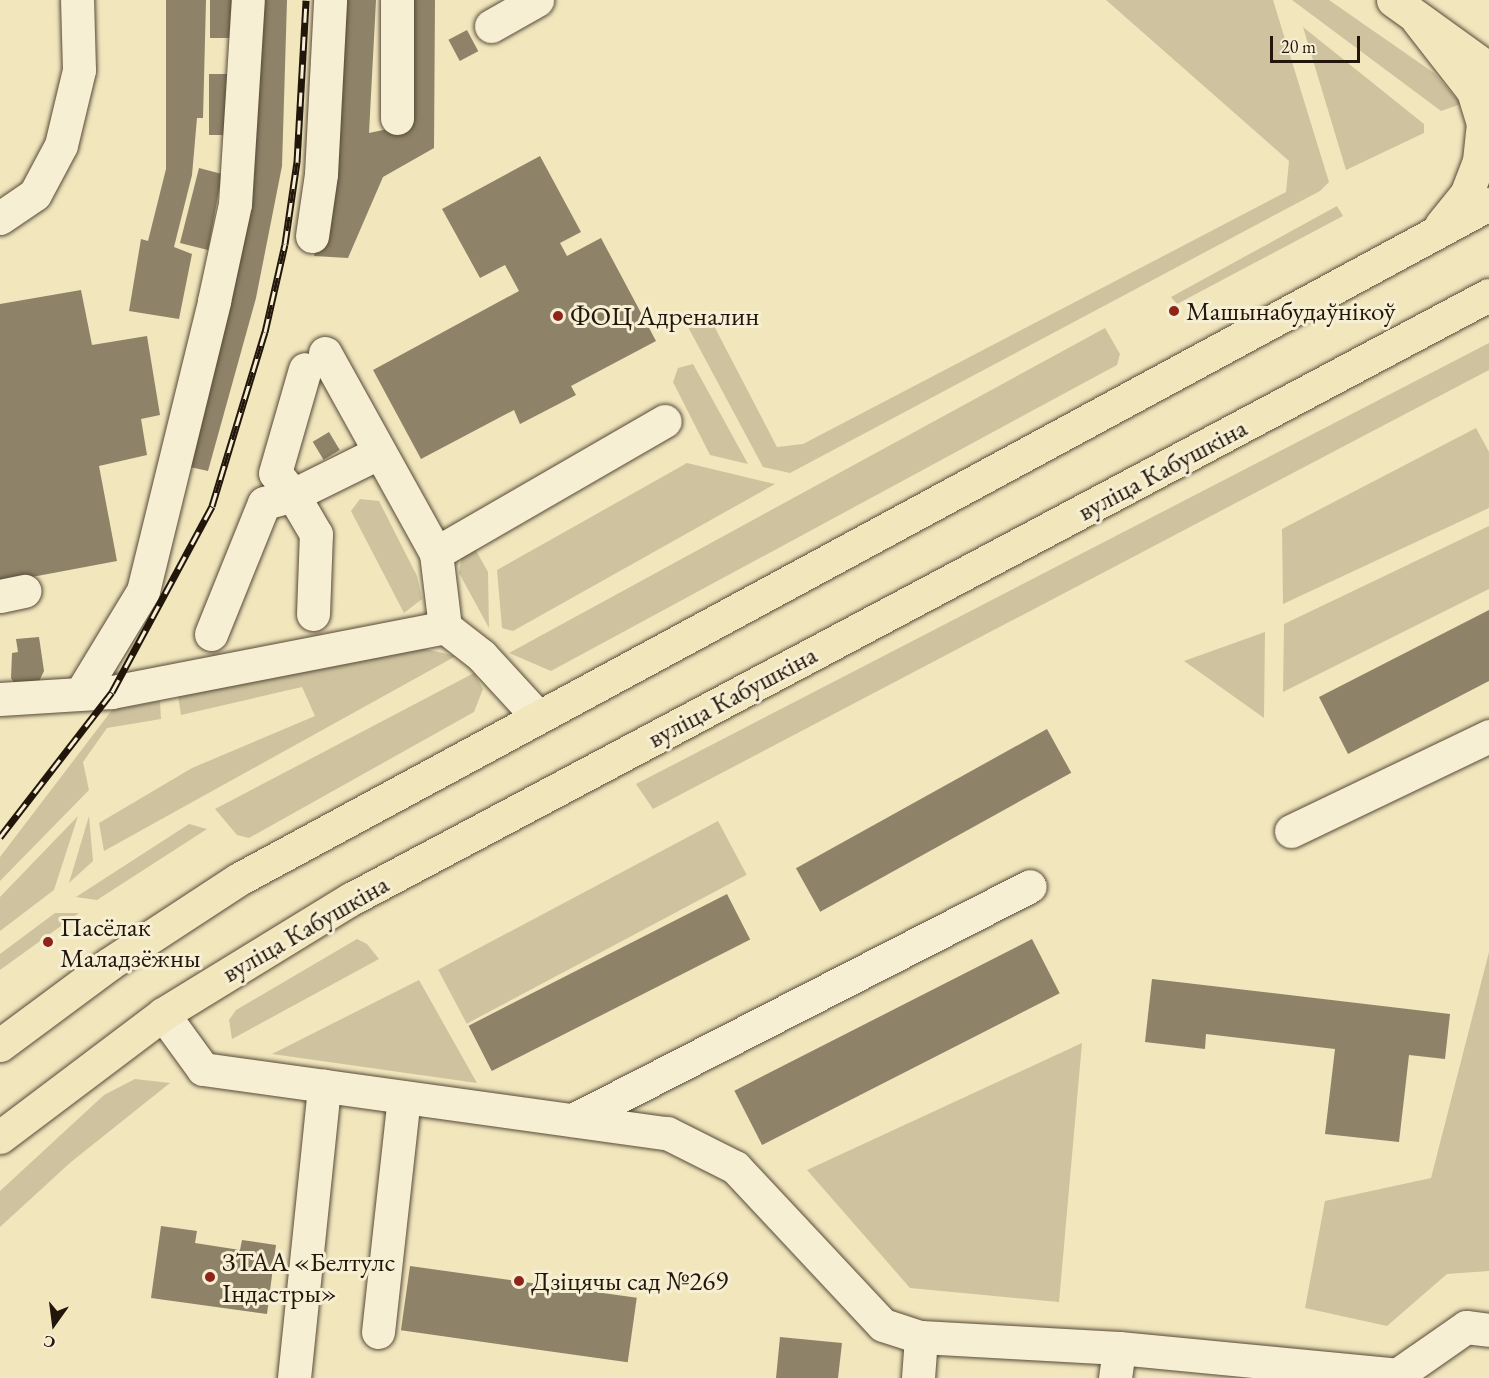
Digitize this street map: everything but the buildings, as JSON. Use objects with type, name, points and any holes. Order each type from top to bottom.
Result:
[{"type":"main road","points":[[1405,9],[1489,69]]},
{"type":"main road","points":[[1405,9],[1473,91],[1483,123],[1479,161],[1467,192],[1437,231]]},
{"type":"main road","points":[[0,1045],[109,964],[240,879],[1489,204]]},
{"type":"main road","name":"вуліца Кабушкіна","points":[[0,1137],[163,1014],[361,893],[1489,295]]},
{"type":"lane","points":[[0,218],[35,194],[61,145],[79,70],[77,0]]},
{"type":"lane","points":[[81,693],[143,591],[214,301],[235,204],[248,0]]},
{"type":"lane","points":[[312,236],[321,174],[330,0]]},
{"type":"lane","points":[[397,0],[397,118]]},
{"type":"lane","points":[[491,26],[537,0]]},
{"type":"lane","points":[[313,614],[316,534],[293,495],[275,473],[315,361],[378,453],[436,553],[445,627],[481,655],[538,717]]},
{"type":"lane","points":[[436,553],[665,422]]},
{"type":"lane","points":[[211,634],[264,503],[293,495],[378,453]]},
{"type":"lane","points":[[0,699],[112,692],[445,627]]},
{"type":"lane","points":[[1291,831],[1489,736]]},
{"type":"lane","points":[[573,1120],[1030,886]]},
{"type":"lane","points":[[163,1014],[203,1069],[667,1133],[735,1167],[883,1325],[921,1337],[1117,1363],[1398,1377],[1466,1327],[1489,1330]]},
{"type":"lane","points":[[294,1378],[324,1086]]},
{"type":"lane","points":[[378,1332],[404,1097]]},
{"type":"lane","points":[[918,1378],[921,1337]]},
{"type":"shaded area","points":[[1106,0],[1273,0],[1329,182],[1320,191],[790,473],[763,467],[688,327],[712,322],[777,447],[803,444],[1286,192],[1289,161]]},
{"type":"shaded area","points":[[1292,0],[1329,0],[1434,73],[1461,104],[1441,111]]},
{"type":"shaded area","points":[[1303,27],[1424,124],[1424,133],[1346,170]]},
{"type":"shaded area","points":[[1337,206],[1343,216],[1177,304],[1171,297]]},
{"type":"shaded area","points":[[1105,328],[1120,354],[1117,365],[551,671],[509,653]]},
{"type":"shaded area","points":[[1489,343],[1489,370],[653,809],[636,784]]},
{"type":"shaded area","points":[[693,364],[748,464],[710,455],[673,382],[678,368]]},
{"type":"shaded area","points":[[1476,428],[1489,452],[1489,508],[1283,604],[1282,529]]},
{"type":"shaded area","points":[[687,463],[775,484],[513,631],[502,628],[497,570]]},
{"type":"shaded area","points":[[360,499],[379,501],[417,576],[422,599],[404,613],[351,511]]},
{"type":"shaded area","points":[[1489,526],[1489,589],[1283,692],[1284,624]]},
{"type":"shaded area","points":[[474,547],[488,572],[489,628],[459,573],[462,553]]},
{"type":"shaded area","points":[[1265,632],[1264,718],[1184,661]]},
{"type":"shaded area","points":[[421,648],[456,656],[104,851],[99,823],[192,768],[315,716],[302,687],[181,715],[178,696]]},
{"type":"shaded area","points":[[474,673],[483,689],[474,712],[249,838],[237,835],[215,809]]},
{"type":"shaded area","points":[[160,701],[161,719],[107,728],[83,762],[89,790],[0,881],[0,857],[112,710]]},
{"type":"shaded area","points":[[78,816],[54,890],[0,931],[0,897]]},
{"type":"shaded area","points":[[89,816],[93,861],[69,883]]},
{"type":"shaded area","points":[[718,821],[747,875],[467,1024],[438,970]]},
{"type":"shaded area","points":[[189,824],[207,829],[97,900],[76,897]]},
{"type":"shaded area","points":[[55,913],[79,913],[0,970],[0,954]]},
{"type":"shaded area","points":[[357,939],[367,944],[379,959],[232,1039],[229,1020],[236,1010]]},
{"type":"shaded area","points":[[1489,952],[1489,1271],[1447,1274],[1387,1326],[1305,1308],[1325,1201],[1431,1178]]},
{"type":"shaded area","points":[[419,980],[477,1083],[272,1054]]},
{"type":"shaded area","points":[[1082,1043],[1059,1302],[910,1288],[807,1170]]},
{"type":"shaded area","points":[[135,1079],[170,1083],[71,1162],[0,1227],[0,1191],[104,1095]]},
{"type":"railway","points":[[0,837],[112,692],[212,506],[265,332],[285,244],[297,162],[306,0]]},
{"type":"place","name":"Машынабудаўнікоў","points":[[1174,311]]},
{"type":"place","name":"ФОЦ Адреналин","points":[[558,316]]},
{"type":"place","name":"Пасёлак Маладзёжны","points":[[48,942]]},
{"type":"place","name":"ЗТАА «Белтулс Iндастры»","points":[[210,1277]]},
{"type":"place","name":"Дзіцячы сад №269","points":[[519,1281]]}]
